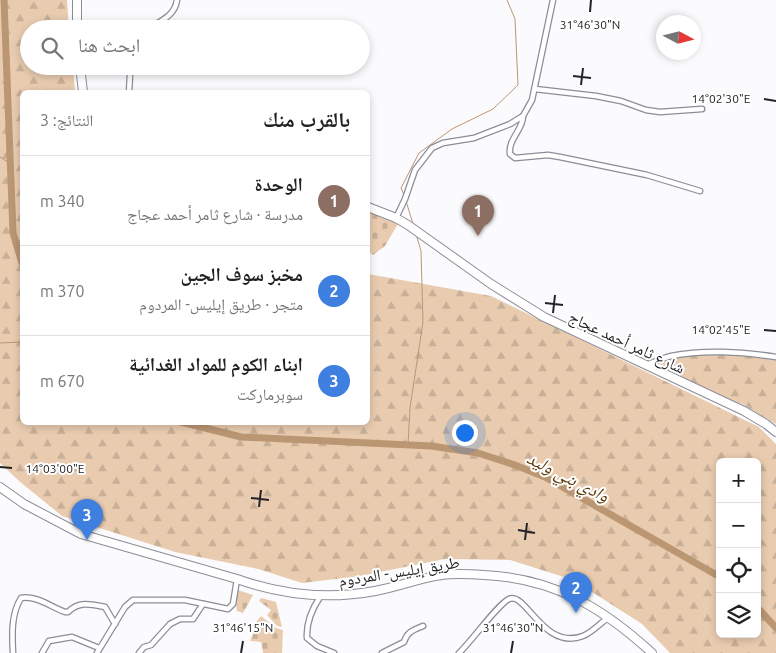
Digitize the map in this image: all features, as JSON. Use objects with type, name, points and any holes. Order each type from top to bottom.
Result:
[{"type":"main road","points":[[76,0],[77,20]]},
{"type":"main road","points":[[81,75],[83,90]]},
{"type":"main road","name":"شارع ثامر أحمد عجاج","points":[[370,208],[396,218],[435,242],[491,284],[544,317],[744,411],[776,432]]},
{"type":"main road","name":"طريق إيليس- المردوم","points":[[0,487],[24,504],[81,534],[277,591],[320,597],[377,591],[408,582],[444,575],[497,575],[534,581],[564,592],[610,617],[652,653]]},
{"type":"street","points":[[162,20],[174,11],[177,0]]},
{"type":"street","points":[[396,218],[415,170],[432,148],[443,143],[474,138],[510,124],[523,116],[528,109],[535,89],[554,0]]},
{"type":"street","points":[[129,90],[130,75]]},
{"type":"street","points":[[535,89],[596,96],[621,101],[653,111],[702,109]]},
{"type":"street","points":[[523,116],[522,126],[510,146],[510,154],[515,158],[548,155],[560,157],[647,176],[700,191]]},
{"type":"street","points":[[645,366],[671,356],[712,352],[727,351],[776,357]]},
{"type":"street","points":[[42,653],[49,641],[72,637],[98,651],[125,607],[133,600],[185,600],[225,609],[230,608],[237,579]]},
{"type":"street","points":[[13,653],[14,620],[21,598],[26,597],[49,604],[65,612],[68,612],[76,605],[84,603],[105,607],[115,624]]},
{"type":"street","points":[[320,597],[311,610],[307,638],[317,646],[334,653]]},
{"type":"street","points":[[460,653],[490,617],[508,599],[512,598],[519,599],[546,629],[553,634],[562,636],[577,638],[583,636],[610,617]]},
{"type":"street","points":[[139,653],[143,648],[151,645],[170,624],[180,619],[193,619],[203,604]]},
{"type":"street","points":[[382,653],[404,642],[410,631],[423,626]]},
{"type":"green space","name":"وادي بني وليد","points":[[0,0],[67,0],[68,20],[20,20],[20,75],[74,75],[75,90],[20,90],[20,425],[370,425],[370,274],[491,296],[759,427],[776,444],[776,653],[670,653],[642,624],[578,583],[510,560],[445,559],[360,576],[302,583],[258,569],[175,552],[62,516],[0,463]]},
{"type":"green space","points":[[370,212],[399,222],[385,246],[373,255],[370,253]]},
{"type":"green space","points":[[722,353],[776,360],[776,424],[742,404],[729,400],[659,365],[681,357]]},
{"type":"green space","points":[[238,590],[253,595],[243,613],[237,611],[235,598]]},
{"type":"green space","points":[[261,598],[276,602],[282,627],[277,626],[267,615],[271,610],[259,601]]},
{"type":"green space","points":[[261,616],[276,628],[283,630],[282,653],[263,653],[261,642],[250,641],[256,627],[253,626]]},
{"type":"waterway","name":"وادي بني وليد","points":[[4,0],[13,233],[20,256]]},
{"type":"waterway","points":[[404,195],[401,188],[419,153],[452,129],[493,109],[518,85],[515,19],[507,0]]},
{"type":"waterway","points":[[0,157],[11,164]]},
{"type":"waterway","points":[[406,201],[413,224]]},
{"type":"waterway","points":[[408,445],[410,408],[423,322],[421,251],[416,234]]},
{"type":"waterway","points":[[0,343],[20,342]]},
{"type":"waterway","name":"وادي بني وليد","points":[[193,425],[241,437],[431,446],[478,453],[545,477],[716,575]]},
{"type":"waterway","name":"وادي بني وليد","points":[[761,611],[776,628]]},
{"type":"place","name":"الوحدة","points":[[478,236]]},
{"type":"place","name":"ابناء الكوم للمواد الغدائية","points":[[87,540]]},
{"type":"place","name":"مخبز سوف الجين","points":[[576,613]]}]
